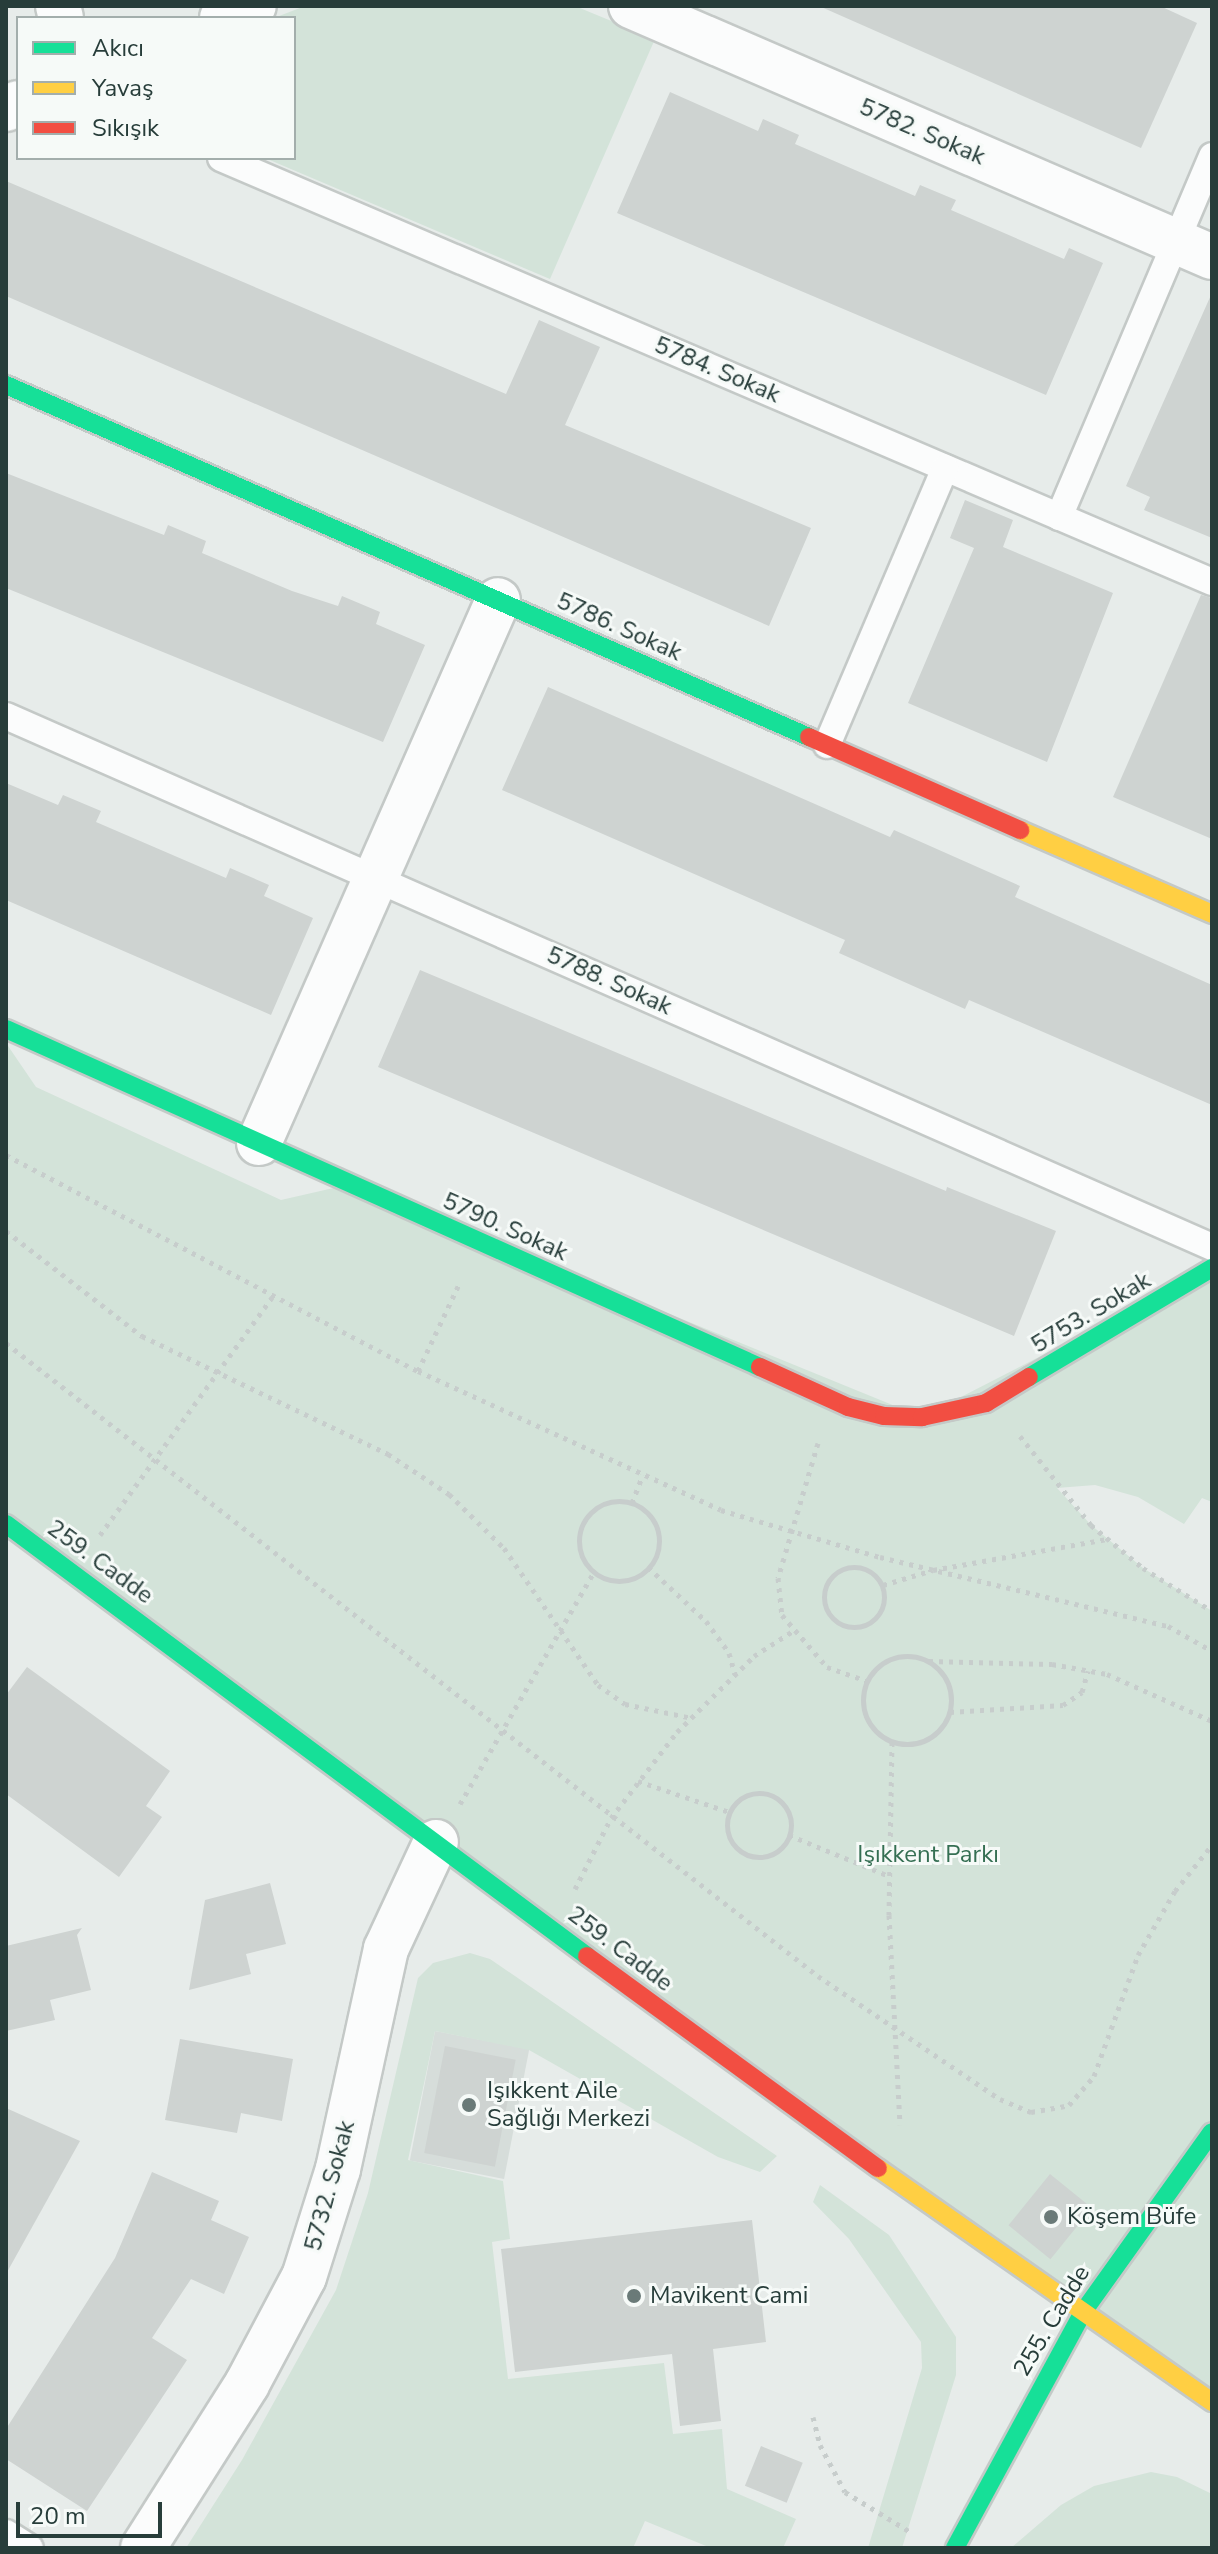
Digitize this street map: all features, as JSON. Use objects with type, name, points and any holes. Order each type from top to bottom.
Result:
[{"type":"street","points":[[227,16],[254,6]]},
{"type":"street","name":"5782. Sokak","points":[[631,6],[1194,249]]},
{"type":"street","name":"5786. Sokak","points":[[6,385],[1212,914]]},
{"type":"street","points":[[259,1143],[378,879],[498,600]]},
{"type":"street","name":"5790. Sokak","points":[[6,1029],[832,1400],[884,1416],[922,1417],[994,1398]]},
{"type":"street","name":"5753. Sokak","points":[[994,1398],[1212,1268]]},
{"type":"street","name":"259. Cadde","points":[[6,1524],[908,2190],[1212,2402]]},
{"type":"street","name":"5732. Sokak","points":[[143,2548],[247,2384],[304,2277],[338,2169],[386,1949],[436,1842]]},
{"type":"street","name":"255. Cadde","points":[[955,2548],[1083,2312],[1212,2132]]},
{"type":"lane","points":[[1059,517],[1194,249],[1212,156]]},
{"type":"lane","name":"5784. Sokak","points":[[226,160],[1212,582]]},
{"type":"lane","points":[[827,745],[945,468]]},
{"type":"lane","name":"5788. Sokak","points":[[6,716],[1212,1247]]},
{"type":"lane","points":[[6,2533],[30,2548]]},
{"type":"path","points":[[6,1155],[418,1371],[721,1510],[933,1570],[1168,1626],[1212,1651]]},
{"type":"path","points":[[6,1231],[142,1336],[388,1454],[449,1494],[504,1548],[598,1685],[625,1704],[692,1718]]},
{"type":"path","points":[[418,1371],[480,1242]]},
{"type":"path","points":[[73,1571],[272,1297]]},
{"type":"path","points":[[6,1343],[611,1818],[895,2029],[1010,2103],[1031,2112],[1069,2105],[1094,2076],[1138,1955],[1175,1891],[1212,1845]]},
{"type":"path","points":[[994,1398],[1056,1487],[1108,1539],[1143,1568],[1212,1611]]},
{"type":"path","points":[[832,1400],[789,1530],[778,1578],[782,1615],[827,1667],[870,1682]]},
{"type":"path","points":[[632,1503],[643,1475]]},
{"type":"path","points":[[606,1503],[632,1503],[658,1530],[656,1556],[648,1567],[626,1580],[594,1572],[579,1543],[586,1517],[606,1503]]},
{"type":"path","points":[[883,1585],[933,1570],[1108,1539]]},
{"type":"path","points":[[860,1566],[883,1585],[880,1615],[863,1626],[835,1621],[825,1604],[827,1584],[840,1569],[860,1566]]},
{"type":"path","points":[[648,1567],[706,1621],[729,1653],[735,1674]]},
{"type":"path","points":[[436,1842],[561,1635],[594,1572]]},
{"type":"path","points":[[557,1932],[611,1818],[638,1781],[735,1674],[793,1631]]},
{"type":"path","points":[[929,1661],[948,1683],[949,1712],[934,1736],[906,1745],[892,1742],[869,1724],[864,1710],[870,1682],[887,1661],[915,1656],[929,1661],[1052,1664],[1088,1671],[1212,1721]]},
{"type":"path","points":[[949,1712],[1063,1705],[1082,1692],[1088,1671]]},
{"type":"path","points":[[892,1742],[889,1876],[895,2029],[908,2190]]},
{"type":"path","points":[[638,1781],[729,1812]]},
{"type":"path","points":[[753,1793],[775,1796],[788,1811],[789,1835],[771,1855],[751,1856],[733,1844],[729,1812],[753,1793]]},
{"type":"path","points":[[789,1835],[889,1876]]},
{"type":"path","points":[[813,2417],[820,2445],[845,2492],[909,2531]]},
{"type":"shaded area","name":"Işıkkent Aile Sağlığı Merkezi","points":[[435,2031],[529,2049],[504,2179],[410,2161]]},
{"type":"green space","points":[[305,6],[575,6],[655,39],[550,279],[270,160],[296,160],[296,16],[279,16]]},
{"type":"green space","name":"Işıkkent Parkı","points":[[6,1043],[36,1087],[281,1200],[351,1184],[922,1417],[1212,1268],[1212,1502],[1202,1498],[1184,1524],[1138,1497],[1095,1485],[1057,1488],[1091,1525],[1143,1568],[1212,1611],[1212,2402],[6,1524]]},
{"type":"green space","points":[[470,1953],[490,1959],[777,2156],[760,2172],[718,2157],[529,2050],[435,2031],[408,2160],[503,2181],[510,2239],[492,2242],[508,2379],[664,2363],[673,2434],[722,2429],[727,2489],[796,2519],[783,2548],[711,2548],[645,2521],[633,2548],[186,2548],[242,2460],[336,2290],[368,2193],[418,1978],[433,1963]]},
{"type":"green space","points":[[820,2185],[889,2235],[956,2337],[956,2375],[902,2548],[868,2548],[922,2368],[921,2342],[849,2239],[813,2202]]},
{"type":"green space","points":[[1151,2472],[1177,2477],[1212,2494],[1212,2548],[1011,2548],[1061,2505],[1094,2486]]},
{"type":"building","points":[[819,6],[1160,6],[1197,23],[1141,148]]},
{"type":"building","points":[[670,92],[758,131],[763,119],[799,135],[795,144],[915,196],[920,185],[956,200],[951,210],[1064,259],[1069,248],[1103,263],[1046,395],[617,213]]},
{"type":"building","points":[[6,181],[506,394],[539,320],[600,347],[565,425],[811,528],[769,626],[6,296]]},
{"type":"building","points":[[1211,295],[1212,538],[1144,510],[1150,497],[1126,486]]},
{"type":"building","points":[[6,473],[164,535],[168,525],[206,541],[202,553],[292,591],[338,606],[342,596],[380,612],[376,624],[425,645],[383,742],[6,588]]},
{"type":"building","points":[[965,500],[1013,520],[1003,547],[1113,593],[1047,762],[908,703],[974,548],[950,538]]},
{"type":"building","points":[[1201,595],[1212,598],[1212,839],[1113,797]]},
{"type":"building","points":[[548,687],[890,837],[894,830],[1020,886],[1015,897],[1212,985],[1212,1105],[969,1000],[965,1009],[839,953],[845,940],[502,790]]},
{"type":"building","points":[[6,783],[58,805],[63,795],[101,811],[96,822],[226,878],[230,868],[269,885],[264,896],[313,918],[271,1015],[6,900]]},
{"type":"building","points":[[420,970],[946,1191],[947,1187],[1056,1231],[1014,1336],[378,1067]]},
{"type":"building","points":[[27,1667],[170,1771],[146,1806],[162,1817],[119,1877],[6,1794],[6,1695]]},
{"type":"building","points":[[270,1883],[286,1944],[246,1954],[251,1974],[189,1990],[205,1900]]},
{"type":"building","points":[[82,1928],[77,1935],[91,1990],[50,2000],[55,2020],[6,2031],[6,1946]]},
{"type":"building","points":[[180,2039],[293,2059],[282,2121],[241,2113],[237,2133],[165,2120]]},
{"type":"building","name":"Işıkkent Aile Sağlığı Merkezi","points":[[445,2046],[516,2060],[495,2167],[424,2153]]},
{"type":"building","points":[[6,2108],[80,2141],[6,2274]]},
{"type":"building","points":[[152,2172],[219,2201],[211,2220],[249,2237],[224,2294],[191,2279],[152,2338],[187,2360],[87,2511],[6,2459],[6,2429],[115,2258]]},
{"type":"building","name":"Köşem Büfe","points":[[1050,2174],[1092,2208],[1050,2259],[1008,2225]]},
{"type":"building","name":"Mavikent Cami","points":[[752,2220],[766,2342],[713,2349],[721,2421],[680,2426],[672,2354],[515,2372],[501,2249]]},
{"type":"building","points":[[761,2446],[803,2463],[787,2503],[745,2486]]},
{"type":"traffic: fast","points":[[6,385],[809,737]]},
{"type":"traffic: fast","points":[[6,1029],[760,1367]]},
{"type":"traffic: fast","points":[[1029,1377],[1212,1268]]},
{"type":"traffic: fast","points":[[6,1524],[587,1956]]},
{"type":"traffic: fast","points":[[955,2548],[1083,2312],[1212,2132]]},
{"type":"traffic: slow","points":[[1020,830],[1212,914]]},
{"type":"traffic: slow","points":[[878,2168],[1212,2402]]},
{"type":"traffic: jam","points":[[809,737],[1020,830]]},
{"type":"traffic: jam","points":[[760,1367],[848,1407],[884,1416],[922,1417],[986,1403],[1029,1377]]},
{"type":"traffic: jam","points":[[587,1956],[878,2168]]},
{"type":"place","name":"Işıkkent Aile Sağlığı Merkezi","points":[[469,2105]]},
{"type":"place","name":"Köşem Büfe","points":[[1051,2217]]},
{"type":"place","name":"Mavikent Cami","points":[[634,2296]]}]
